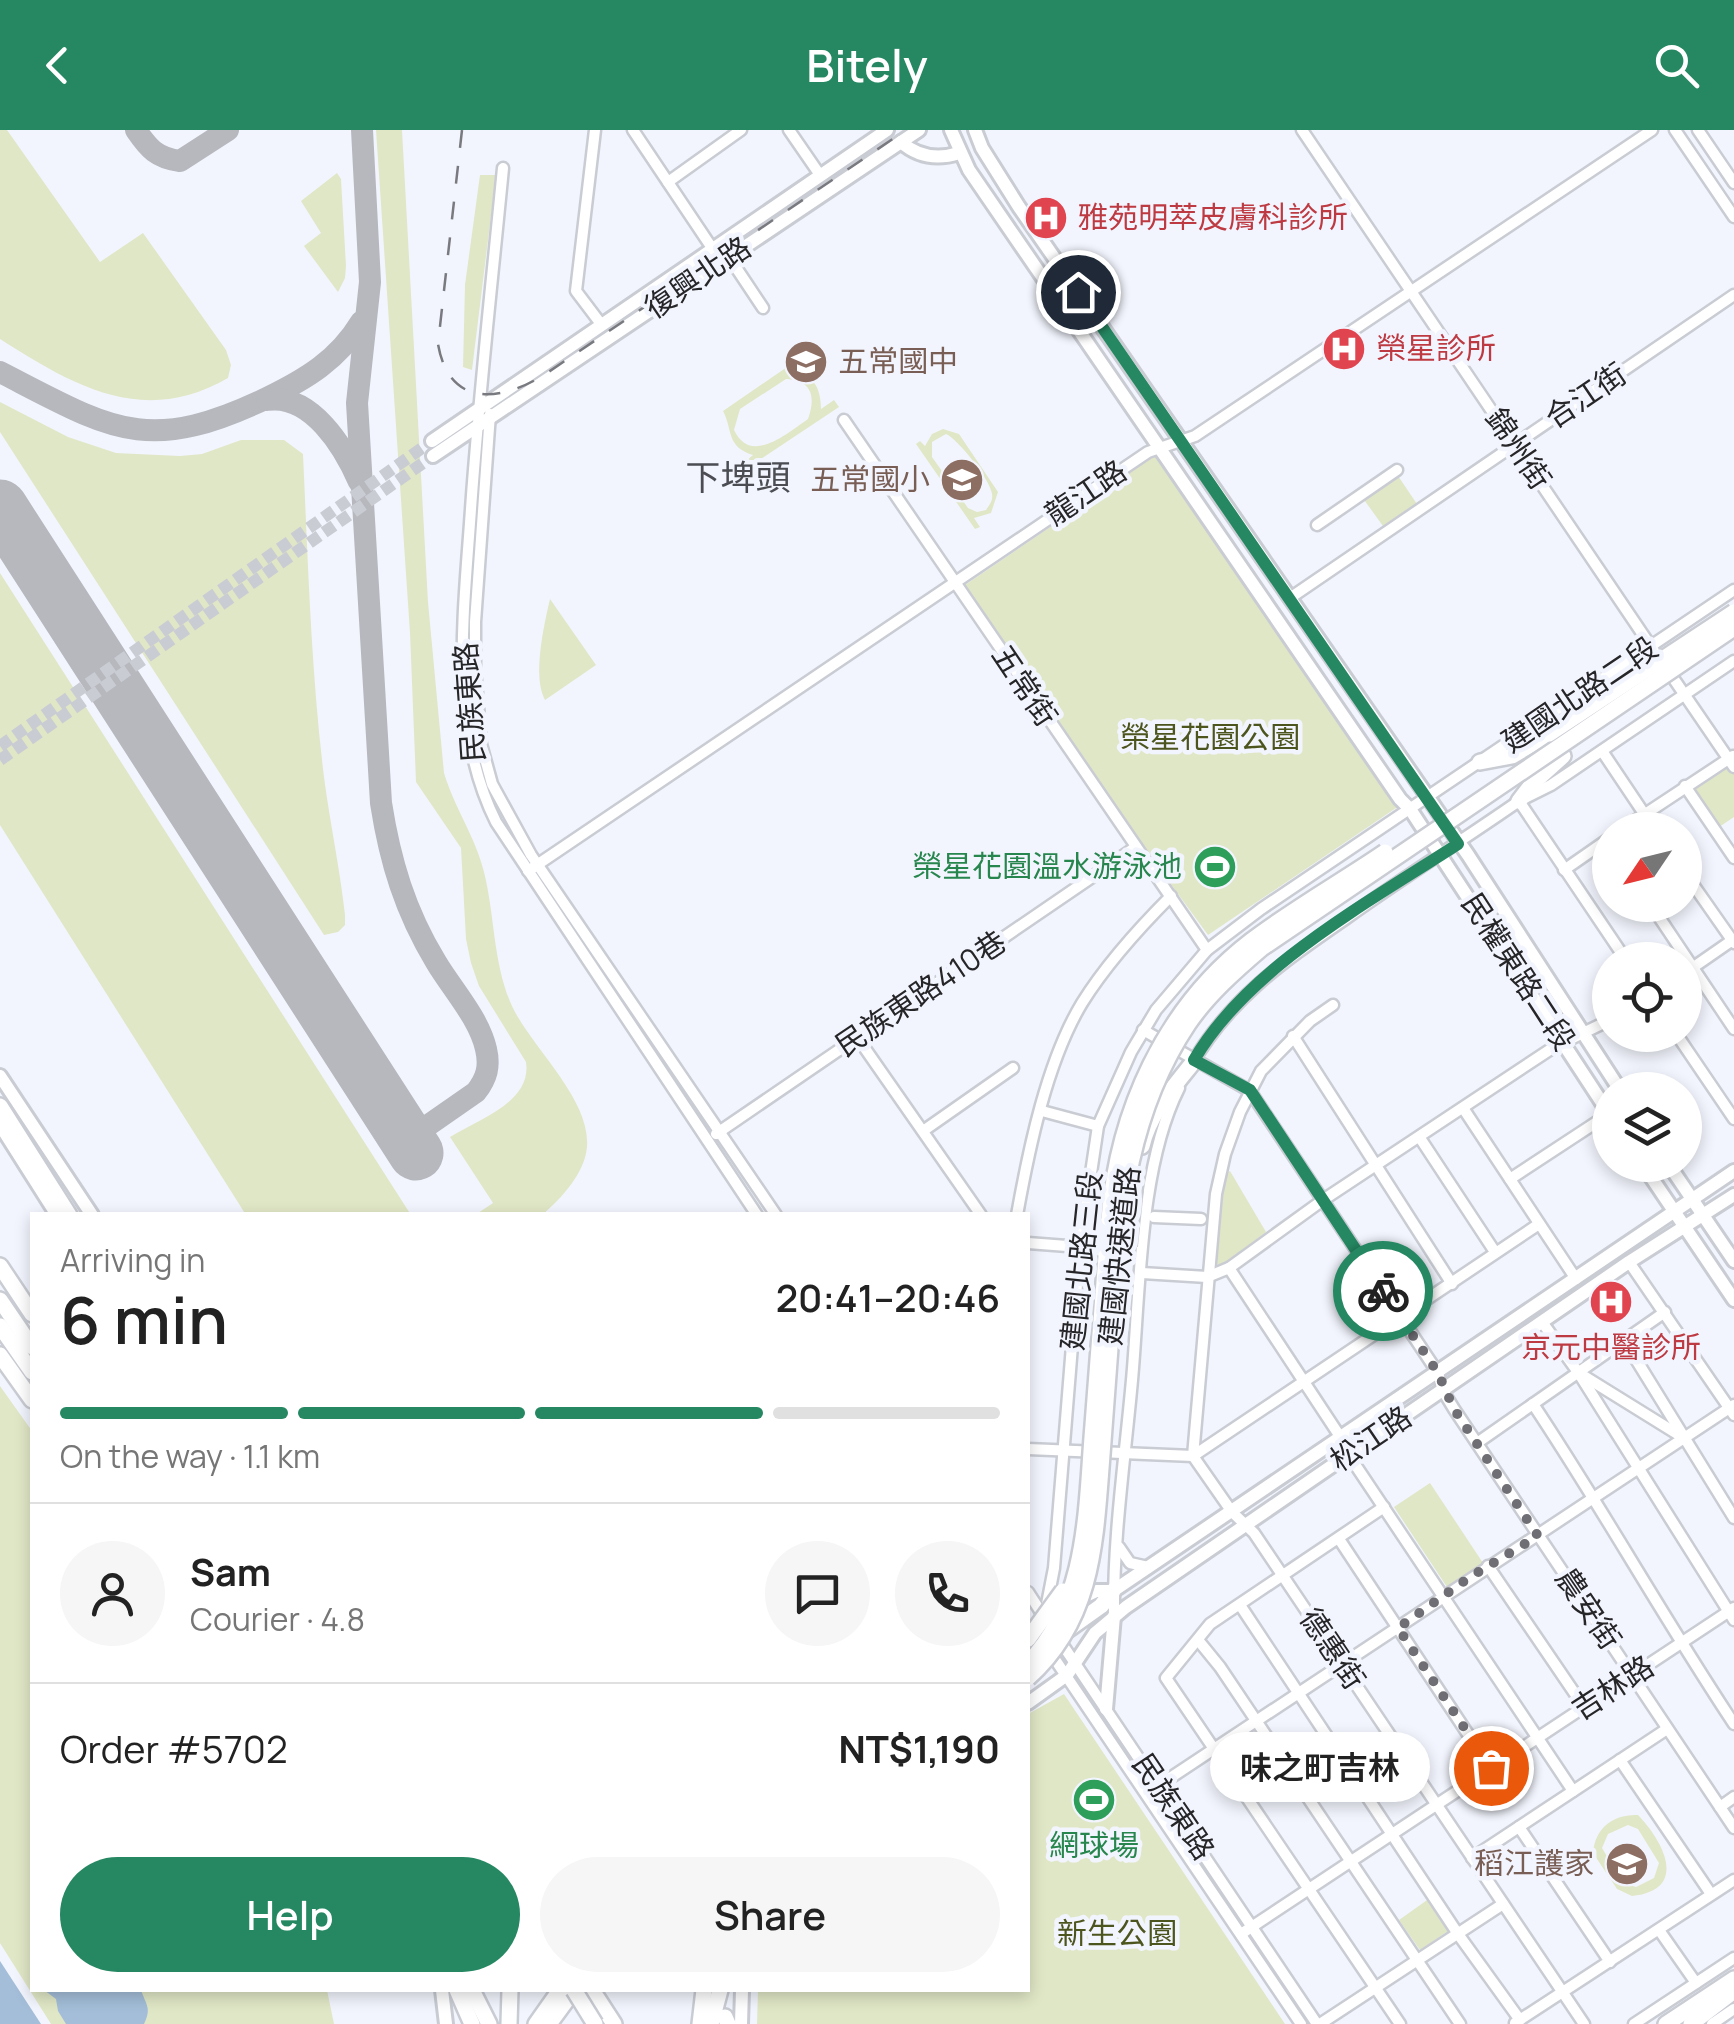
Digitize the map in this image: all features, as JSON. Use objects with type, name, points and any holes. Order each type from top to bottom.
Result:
[{"type":"highway","points":[[1480,762],[1512,756],[1550,734],[1734,612]]},
{"type":"highway","name":"建國快速道路","points":[[1030,1660],[1057,1624],[1082,1546],[1116,1168],[1134,1098],[1172,1026],[1222,967],[1252,941],[1734,620]]},
{"type":"highway","name":"建國快速道路","points":[[1030,1676],[1052,1653],[1080,1599],[1092,1564],[1120,1209],[1143,1112],[1156,1079],[1190,1021],[1214,992],[1262,948],[1734,628]]},
{"type":"highway","points":[[1519,801],[1563,756],[1734,641]]},
{"type":"highway","points":[[1098,1508],[1106,1479],[1138,1163],[1145,1133],[1163,1100],[1193,1062]]},
{"type":"highway","points":[[0,1106],[68,1212]]},
{"type":"highway","points":[[0,1266],[30,1311]]},
{"type":"highway","points":[[0,1300],[30,1344]]},
{"type":"highway","points":[[0,1326],[30,1369]]},
{"type":"highway","points":[[0,1355],[30,1397]]},
{"type":"highway","points":[[1038,1628],[1061,1596],[1082,1546]]},
{"type":"highway","points":[[1038,1628],[1100,1606],[1113,1591]]},
{"type":"highway","points":[[1666,2024],[1734,1979]]},
{"type":"highway","points":[[1682,2024],[1734,1990]]},
{"type":"highway","points":[[1691,2024],[1734,1990]]},
{"type":"highway","points":[[458,1992],[472,2024]]},
{"type":"highway","points":[[473,1992],[488,2024]]},
{"type":"highway","points":[[509,2024],[510,1992]]},
{"type":"highway","points":[[536,2024],[559,1992]]},
{"type":"highway","points":[[549,2024],[573,1992]]},
{"type":"highway","points":[[575,1992],[595,2024]]},
{"type":"highway","points":[[593,1992],[614,2024]]},
{"type":"highway","points":[[700,2024],[704,1992]]},
{"type":"highway","points":[[720,1992],[721,2022]]},
{"type":"main road","name":"復興北路","points":[[433,456],[477,426],[484,410],[601,324],[887,130]]},
{"type":"main road","name":"復興北路","points":[[484,410],[728,258],[919,130]]},
{"type":"main road","name":"民權東路二段","points":[[951,130],[959,153],[1441,854],[1592,1085]]},
{"type":"main road","name":"民權東路二段","points":[[978,132],[1019,207],[1458,844],[1608,1072]]},
{"type":"main road","points":[[901,142],[914,152],[931,157],[959,153]]},
{"type":"main road","points":[[432,441],[484,410]]},
{"type":"main road","points":[[0,1080],[82,1212]]},
{"type":"main road","points":[[0,1080],[90,1212]]},
{"type":"main road","points":[[0,1125],[52,1212]]},
{"type":"main road","points":[[0,1137],[52,1212]]},
{"type":"main road","name":"松江路","points":[[1113,1591],[1734,1171]]},
{"type":"main road","points":[[1655,1182],[1734,1300]]},
{"type":"main road","points":[[1680,1182],[1734,1261]]},
{"type":"main road","name":"松江路","points":[[1030,1702],[1071,1669],[1096,1633],[1114,1616],[1629,1262],[1734,1195]]},
{"type":"main road","points":[[1106,1709],[1114,1616]]},
{"type":"main road","points":[[442,1992],[446,2024]]},
{"type":"main road","points":[[742,1992],[742,2024]]},
{"type":"street","points":[[595,130],[576,291],[601,324]]},
{"type":"street","points":[[632,130],[712,248],[728,258],[764,308]]},
{"type":"street","points":[[668,182],[742,130]]},
{"type":"street","points":[[789,130],[820,175]]},
{"type":"street","name":"錦州街","points":[[1302,130],[1732,760]]},
{"type":"street","name":"龍江路","points":[[533,868],[1148,452],[1202,431],[1652,130]]},
{"type":"street","points":[[1675,130],[1734,217]]},
{"type":"street","points":[[1698,130],[1734,183]]},
{"type":"street","name":"民族東路","points":[[502,168],[484,410],[475,622],[476,706],[484,760],[533,868],[754,1212]]},
{"type":"street","name":"合江街","points":[[1290,598],[1734,295]]},
{"type":"street","name":"五常街","points":[[844,420],[1207,950]]},
{"type":"street","name":"民族東路","points":[[477,426],[464,636],[466,726],[472,762],[486,801],[774,1212]]},
{"type":"street","points":[[1317,525],[1397,470]]},
{"type":"street","name":"建國北路二段","points":[[1426,798],[1734,590]]},
{"type":"street","name":"建國北路二段","points":[[1458,844],[1734,661]]},
{"type":"street","points":[[1602,751],[1643,812]]},
{"type":"street","points":[[1647,812],[1732,760]]},
{"type":"street","points":[[1685,786],[1734,858]]},
{"type":"street","name":"建國北路三段","points":[[1038,1628],[1050,1597],[1054,1568],[1080,1247],[1098,1126],[1143,1030],[1207,950],[1268,904],[1426,798]]},
{"type":"street","points":[[1519,801],[1614,942]]},
{"type":"street","name":"建國北路三段","points":[[1114,1616],[1113,1591],[1142,1273],[1158,1143],[1168,1110],[1210,1033],[1248,990],[1297,952],[1458,844]]},
{"type":"street","name":"民族東路410巷","points":[[706,1140],[1136,847]]},
{"type":"street","points":[[1564,870],[1592,852]]},
{"type":"street","points":[[1018,1212],[1029,1147],[1059,1051],[1092,988],[1139,928],[1171,896]]},
{"type":"street","points":[[1702,897],[1733,941],[1702,961]]},
{"type":"street","points":[[1702,987],[1734,1030]]},
{"type":"street","points":[[1193,1456],[1207,1278],[1216,1194],[1225,1154],[1261,1071],[1293,1036],[1333,1004]]},
{"type":"street","points":[[1142,1273],[1207,1278],[1229,1268],[1376,1165],[1565,1042],[1592,1029]]},
{"type":"street","name":"農安街","points":[[1143,1030],[1193,1062],[1250,1090],[1438,1373],[1443,1390],[1538,1536],[1734,1828]]},
{"type":"street","points":[[1293,1036],[1452,1284]]},
{"type":"street","points":[[857,1037],[979,1212]]},
{"type":"street","points":[[1690,1052],[1734,1119]]},
{"type":"street","points":[[923,1131],[1012,1068]]},
{"type":"street","points":[[1723,1101],[1734,1094]]},
{"type":"street","points":[[1464,1108],[1576,1279]]},
{"type":"street","points":[[1042,1111],[1098,1126]]},
{"type":"street","points":[[1510,1179],[1592,1126]]},
{"type":"street","points":[[1420,1138],[1495,1252]]},
{"type":"street","points":[[1088,1188],[1103,1190]]},
{"type":"street","points":[[1154,1217],[1200,1219]]},
{"type":"street","points":[[1030,1449],[1193,1456],[1539,1224]]},
{"type":"street","points":[[1030,1243],[1080,1247]]},
{"type":"street","points":[[1158,1786],[1488,1566],[1732,1410],[1629,1262]]},
{"type":"street","points":[[1229,1268],[1341,1438]]},
{"type":"street","points":[[1478,1443],[1664,1312]]},
{"type":"street","points":[[1542,1322],[1732,1613]]},
{"type":"street","points":[[1624,1340],[1734,1518]]},
{"type":"street","points":[[1578,1372],[1684,1438]]},
{"type":"street","points":[[1533,1404],[1596,1498],[1680,1644],[1734,1724]]},
{"type":"street","points":[[1348,1454],[1573,1791]]},
{"type":"street","name":"德惠街","points":[[1193,1456],[1283,1576],[1584,2024]]},
{"type":"street","points":[[1384,1507],[1210,1624],[1166,1678],[1400,2024]]},
{"type":"street","points":[[1339,1538],[1491,1768]]},
{"type":"street","points":[[1118,1542],[1130,1563],[1149,1568]]},
{"type":"street","points":[[1488,1566],[1584,1707]]},
{"type":"street","name":"民族東路","points":[[1030,1599],[1038,1628],[1106,1709],[1318,2024]]},
{"type":"street","points":[[1240,1605],[1517,2022],[1734,1880]]},
{"type":"street","name":"吉林路","points":[[1241,1934],[1732,1613]]},
{"type":"street","points":[[1198,1640],[1460,2024]]},
{"type":"street","name":"民族東路","points":[[1071,1669],[1301,2024]]},
{"type":"street","points":[[1472,1858],[1668,1728]]},
{"type":"street","points":[[1620,1760],[1711,1894]]},
{"type":"street","points":[[1720,1806],[1734,1797]]},
{"type":"street","points":[[1519,1827],[1610,1962]]},
{"type":"street","points":[[1318,2024],[1503,1904]]},
{"type":"street","points":[[1659,1930],[1696,1983]]},
{"type":"street","points":[[1634,2024],[1734,1958]]},
{"type":"street","points":[[1712,2024],[1734,2009]]},
{"type":"green space","points":[[0,130],[7,130],[100,262],[143,233],[226,350],[231,365],[228,378],[197,392],[138,400],[82,385],[0,339]]},
{"type":"green space","points":[[376,130],[402,130],[428,602],[444,773],[480,859],[501,974],[512,1006],[570,1092],[586,1129],[582,1166],[545,1212],[480,1212],[493,1203],[450,1137],[512,1099],[526,1076],[526,1062],[479,986],[471,963],[461,848],[416,782],[410,633]]},
{"type":"green space","points":[[337,173],[341,179],[346,266],[338,292],[304,246],[321,233],[301,201]]},
{"type":"green space","points":[[480,175],[496,175],[472,370],[463,367],[465,285]]},
{"type":"green space","points":[[790,365],[792,372],[805,375],[814,383],[821,409],[834,400],[839,407],[749,467],[746,461],[753,455],[734,443],[723,411]],"holes":[[[786,379],[795,380],[810,391],[808,419],[770,443],[759,446],[741,440],[734,430],[740,409]]]},
{"type":"green space","points":[[0,402],[68,437],[116,453],[180,456],[202,454],[241,440],[284,440],[303,454],[320,737],[345,915],[345,925],[338,932],[324,935],[0,432]]},
{"type":"green space","points":[[943,429],[959,434],[998,492],[991,513],[974,518],[980,527],[975,529],[916,444],[920,441],[925,446],[932,434]],"holes":[[[946,434],[990,488],[992,499],[986,510],[968,508],[932,457],[932,442]]]},
{"type":"green space","name":"榮星花園公園","points":[[1156,455],[1399,806],[1208,935],[965,585]]},
{"type":"green space","points":[[1396,473],[1417,504],[1383,526],[1362,497]]},
{"type":"green space","points":[[0,573],[409,1212],[244,1212],[0,825]]},
{"type":"green space","points":[[550,599],[596,665],[545,700],[539,665]]},
{"type":"green space","points":[[1729,762],[1734,769],[1734,817],[1719,827],[1691,787]]},
{"type":"green space","points":[[1230,1171],[1266,1232],[1227,1263],[1216,1265],[1225,1174]]},
{"type":"green space","points":[[0,1386],[30,1428],[30,1991],[0,1943]]},
{"type":"green space","points":[[1430,1483],[1483,1563],[1447,1587],[1394,1507]]},
{"type":"green space","name":"新生公園","points":[[1064,1694],[1285,2024],[757,2024],[758,1992],[1030,1992],[1030,1713]]},
{"type":"green space","points":[[1258,1729],[1283,1766],[1246,1790],[1222,1753]]},
{"type":"green space","points":[[1638,1815],[1662,1850],[1666,1875],[1650,1892],[1632,1896],[1617,1889],[1593,1853],[1597,1836],[1607,1824]],"holes":[[[1628,1825],[1638,1829],[1659,1863],[1654,1878],[1636,1887],[1623,1883],[1602,1848],[1608,1834]]]},
{"type":"green space","points":[[1430,1898],[1451,1929],[1420,1950],[1399,1920]]},
{"type":"green space","points":[[31,1992],[327,1992],[334,2024],[51,2024]]},
{"type":"water","points":[[0,1961],[41,2024],[0,2024]]},
{"type":"water","points":[[47,1992],[142,1992],[148,2014],[144,2024],[66,2024],[56,1999]]},
{"type":"taxiway","points":[[136,130],[154,152],[180,161],[228,130]]},
{"type":"taxiway","points":[[362,130],[370,282],[357,403],[381,803],[407,905],[425,943],[477,1026],[488,1061],[476,1092],[407,1140]]},
{"type":"taxiway","points":[[0,372],[101,421],[159,430],[190,426],[225,416],[308,376],[342,347],[361,322]]},
{"type":"taxiway","points":[[267,400],[298,405],[324,425],[359,482]]},
{"type":"runway","points":[[0,507],[416,1153]]},
{"type":"tunnel","points":[[0,746],[432,441]]},
{"type":"tunnel","points":[[0,760],[433,456]]},
{"type":"railway","points":[[462,130],[438,344],[453,380],[479,394],[510,391],[544,375],[906,130]]},
{"type":"way so far","points":[[1383,1291],[1438,1373],[1454,1409],[1538,1536],[1470,1577],[1398,1628],[1491,1768]]},
{"type":"place","name":"雅苑明萃皮膚科診所","points":[[1046,218]]},
{"type":"place","name":"榮星診所","points":[[1344,349]]},
{"type":"place","name":"五常國中","points":[[806,362]]},
{"type":"place","name":"五常國小","points":[[962,480]]},
{"type":"place","name":"榮星花園溫水游泳池","points":[[1215,867]]},
{"type":"place","name":"京元中醫診所","points":[[1611,1302]]},
{"type":"place","name":"味之町吉林","points":[[1491,1768]]},
{"type":"place","name":"網球場","points":[[1094,1800]]},
{"type":"place","name":"稻江護家","points":[[1627,1864]]},
{"type":"district","name":"下埤頭","points":[[738,478]]},
{"type":"route","points":[[1078,292],[1458,844],[1394,884],[1248,990],[1210,1033],[1194,1060],[1250,1090],[1383,1291]]}]
